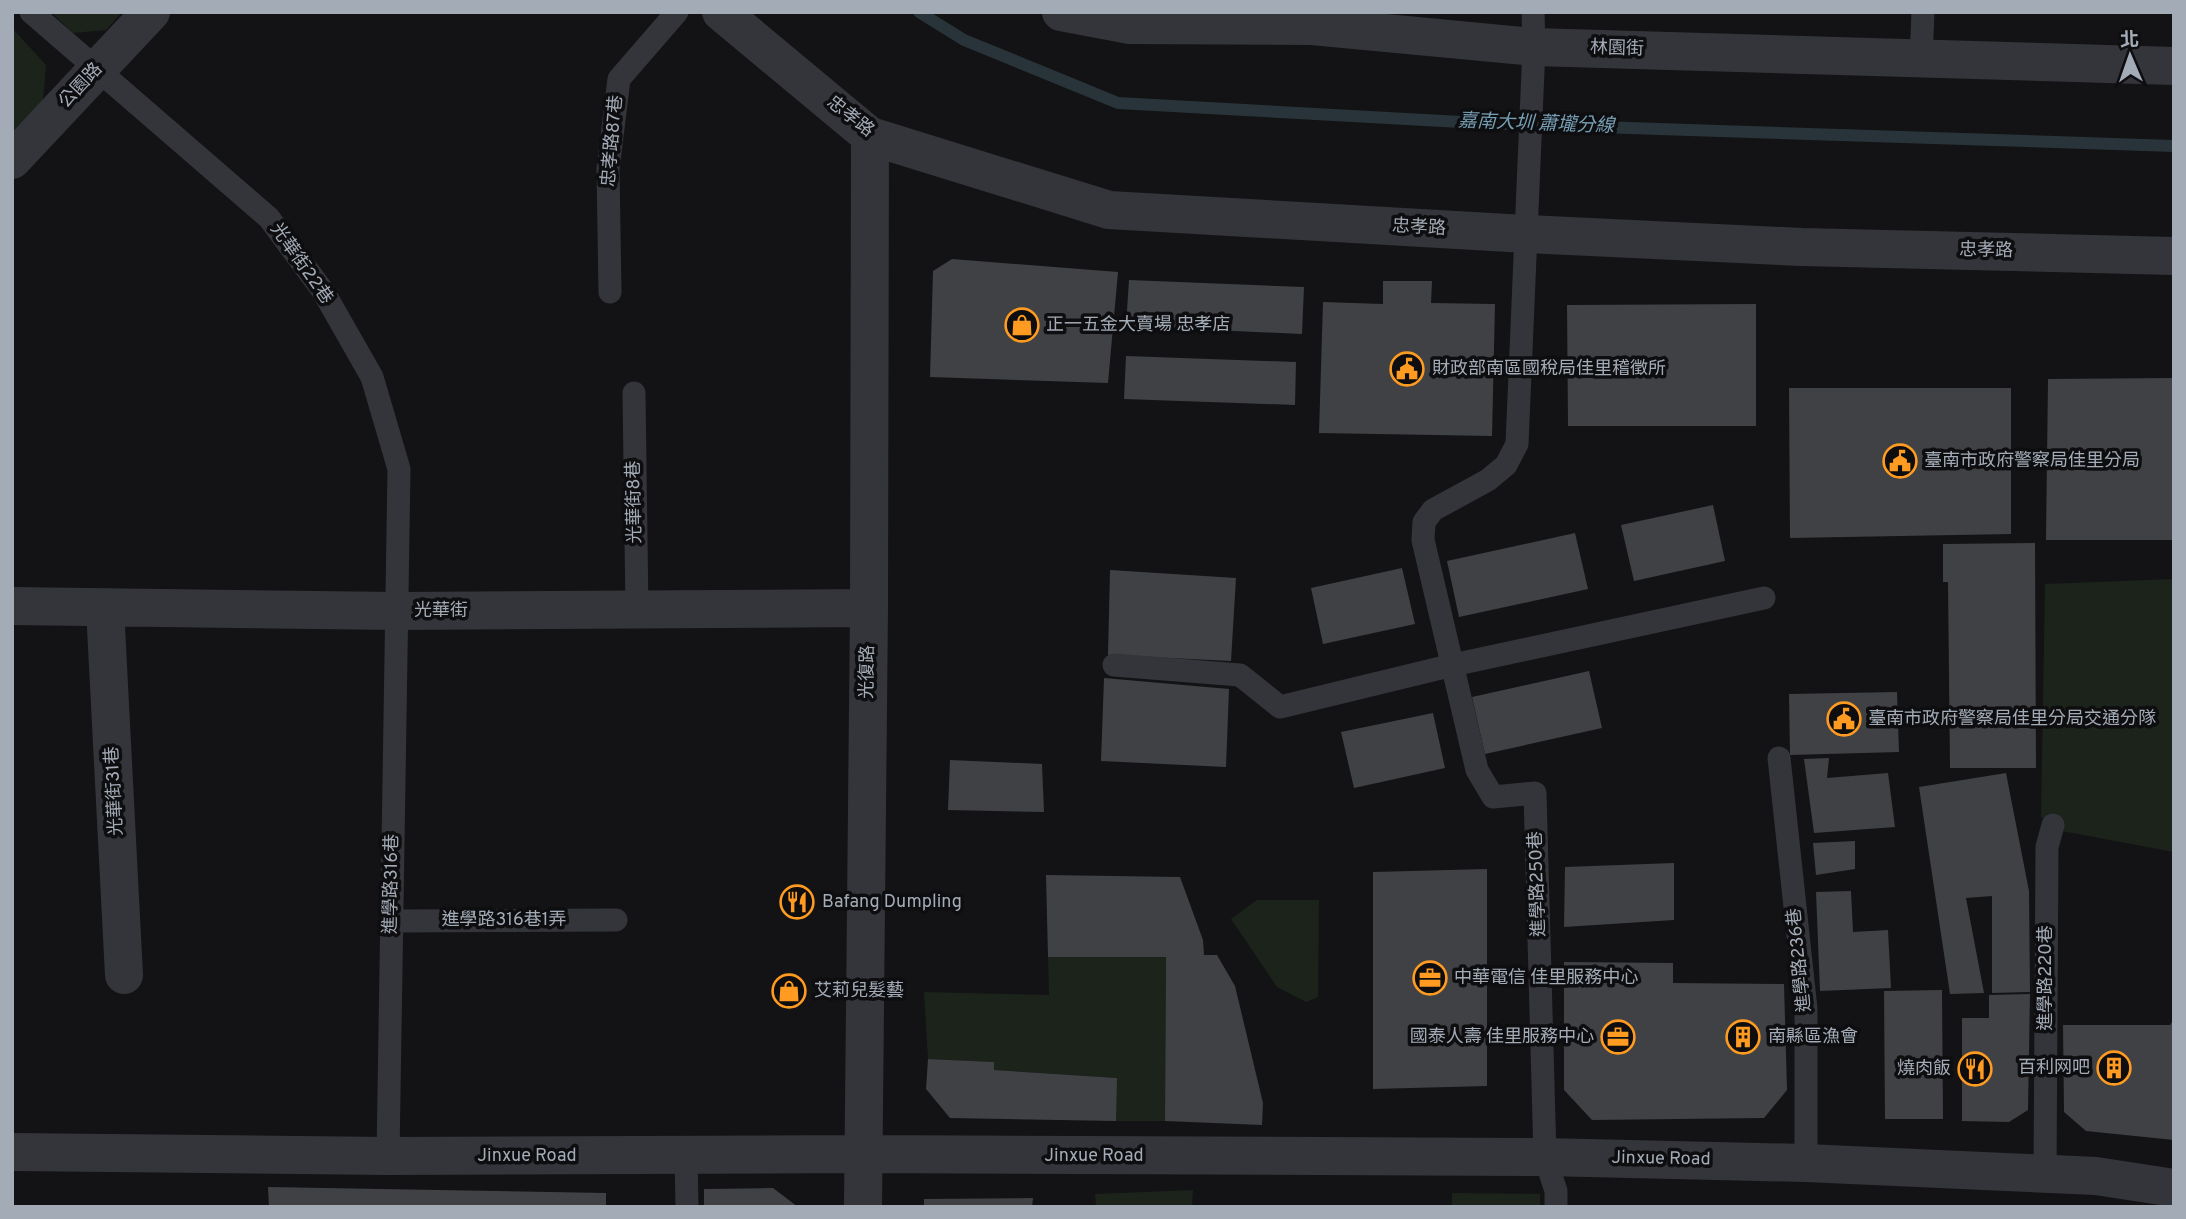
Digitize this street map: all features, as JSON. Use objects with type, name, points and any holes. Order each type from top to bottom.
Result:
[{"type":"street","name":"公園路","points":[[12,160],[150,12]]},
{"type":"street","name":"忠孝路","points":[[721,12],[870,136],[1109,210],[1802,247],[2174,256]]},
{"type":"street","name":"林園街","points":[[1062,12],[1129,18],[1311,19],[1534,29],[1921,59],[2174,66]]},
{"type":"street","name":"光復路","points":[[863,1207],[870,136]]},
{"type":"street","name":"光華街","points":[[12,606],[397,611],[869,608]]},
{"type":"street","name":"光華街31巷","points":[[105,607],[124,975]]},
{"type":"street","name":"Jinxue Road","points":[[12,1152],[388,1156],[862,1154],[1545,1157],[1806,1163],[2096,1176],[2174,1188]]},
{"type":"lane","name":"光華街22巷","points":[[31,12],[269,218],[323,291],[372,377],[399,468],[397,611]]},
{"type":"lane","name":"忠孝路87巷","points":[[610,292],[608,169],[618,79],[677,12]]},
{"type":"lane","points":[[1921,59],[1923,12]]},
{"type":"lane","points":[[1527,234],[1534,29]]},
{"type":"lane","name":"進學路250巷","points":[[1527,234],[1517,444],[1506,465],[1488,480],[1433,510],[1424,522],[1423,540],[1477,770],[1493,797],[1535,793],[1545,1157]]},
{"type":"lane","name":"光華街8巷","points":[[634,393],[637,611]]},
{"type":"lane","points":[[1114,666],[1240,675],[1280,707],[1764,598]]},
{"type":"lane","name":"進學路316巷","points":[[388,1156],[397,611]]},
{"type":"lane","name":"進學路236巷","points":[[1779,758],[1806,1009],[1806,1163]]},
{"type":"lane","name":"進學路220巷","points":[[2045,1174],[2047,847],[2053,825]]},
{"type":"lane","name":"進學路316巷1弄","points":[[392,920],[616,920]]},
{"type":"lane","points":[[686,1154],[687,1207]]},
{"type":"lane","points":[[1545,1157],[1556,1191],[1556,1207]]},
{"type":"shaded area","points":[[51,12],[122,12],[106,30],[73,33]]},
{"type":"shaded area","points":[[12,28],[46,65],[43,101],[12,131]]},
{"type":"shaded area","points":[[2174,579],[2174,852],[2062,831],[2041,817],[2045,584]]},
{"type":"shaded area","points":[[1257,900],[1319,900],[1318,997],[1306,1002],[1277,987],[1231,919]]},
{"type":"shaded area","points":[[1048,957],[1166,957],[1165,1121],[1116,1121],[1116,1078],[994,1070],[994,1062],[928,1059],[924,992],[1049,995]]},
{"type":"shaded area","points":[[1193,1190],[1192,1207],[1096,1207],[1095,1194]]},
{"type":"shaded area","points":[[1452,1193],[1540,1194],[1540,1207],[1452,1207]]},
{"type":"building","name":"正一五金大賣場 忠孝店","points":[[952,259],[1118,272],[1108,383],[930,377],[933,271]]},
{"type":"building","points":[[1129,280],[1304,287],[1302,334],[1126,326]]},
{"type":"building","name":"財政部南區國稅局佳里稽徵所","points":[[1383,281],[1432,281],[1431,303],[1495,304],[1492,436],[1319,433],[1323,302],[1383,304]]},
{"type":"building","points":[[1756,304],[1756,426],[1568,426],[1567,305]]},
{"type":"building","points":[[1126,356],[1296,362],[1295,405],[1124,399]]},
{"type":"building","points":[[2174,378],[2174,540],[2046,540],[2048,379]]},
{"type":"building","name":"臺南市政府警察局佳里分局","points":[[1789,388],[2011,388],[2011,534],[1790,538]]},
{"type":"building","points":[[1713,505],[1725,561],[1634,581],[1621,525]]},
{"type":"building","points":[[1575,533],[1588,589],[1459,617],[1447,561]]},
{"type":"building","points":[[2035,543],[2036,768],[1950,768],[1948,582],[1943,582],[1943,544]]},
{"type":"building","points":[[1402,568],[1415,624],[1323,644],[1311,588]]},
{"type":"building","points":[[1110,570],[1236,578],[1231,661],[1108,655]]},
{"type":"building","points":[[1589,671],[1602,728],[1485,754],[1472,697]]},
{"type":"building","points":[[1104,678],[1229,689],[1226,767],[1101,761]]},
{"type":"building","name":"臺南市政府警察局佳里分局交通分隊","points":[[1897,692],[1899,752],[1790,755],[1789,694]]},
{"type":"building","points":[[1433,713],[1445,768],[1354,788],[1341,732]]},
{"type":"building","points":[[1829,758],[1827,778],[1888,773],[1895,827],[1814,833],[1804,759]]},
{"type":"building","points":[[950,760],[1042,764],[1044,812],[948,810]]},
{"type":"building","points":[[2006,773],[2029,891],[2030,992],[1992,993],[1992,896],[1966,898],[1984,993],[1950,994],[1919,787]]},
{"type":"building","points":[[1855,841],[1855,869],[1816,875],[1813,843]]},
{"type":"building","points":[[1674,863],[1674,920],[1564,927],[1565,867]]},
{"type":"building","name":"中華電信 佳里服務中心","points":[[1487,869],[1487,1086],[1373,1089],[1373,872]]},
{"type":"building","points":[[1046,875],[1180,877],[1203,940],[1204,955],[1217,955],[1235,986],[1263,1103],[1262,1125],[1165,1121],[1166,957],[1048,957]]},
{"type":"building","points":[[1851,891],[1853,932],[1888,930],[1891,988],[1820,991],[1816,892]]},
{"type":"building","points":[[1564,962],[1673,963],[1673,983],[1784,984],[1787,1090],[1764,1118],[1592,1120],[1564,1090]]},
{"type":"building","points":[[1942,990],[1943,1119],[1885,1119],[1884,991]]},
{"type":"building","points":[[2030,994],[2028,1110],[2009,1122],[1962,1121],[1962,1018],[1989,1018],[1989,995]]},
{"type":"building","name":"百利网吧","points":[[2174,1019],[2174,1140],[2086,1131],[2064,1112],[2063,1025],[2170,1025]]},
{"type":"building","points":[[928,1059],[994,1062],[994,1070],[1117,1078],[1116,1121],[950,1118],[926,1089]]},
{"type":"building","points":[[268,1187],[606,1193],[606,1207],[269,1207]]},
{"type":"building","points":[[773,1188],[798,1207],[704,1207],[704,1189]]},
{"type":"building","points":[[1033,1198],[1032,1207],[924,1207],[924,1199]]},
{"type":"waterway","name":"嘉南大圳 蕭壠分線","points":[[919,12],[964,40],[1118,103],[1479,123],[2174,146]]},
{"type":"place","name":"正一五金大賣場 忠孝店","points":[[1022,325]]},
{"type":"place","name":"財政部南區國稅局佳里稽徵所","points":[[1407,369]]},
{"type":"place","name":"臺南市政府警察局佳里分局","points":[[1900,461]]},
{"type":"place","name":"臺南市政府警察局佳里分局交通分隊","points":[[1844,719]]},
{"type":"place","name":"Bafang Dumpling","points":[[797,902]]},
{"type":"place","name":"中華電信 佳里服務中心","points":[[1430,978]]},
{"type":"place","name":"艾莉兒髮藝","points":[[789,991]]},
{"type":"place","name":"國泰人壽 佳里服務中心","points":[[1618,1037]]},
{"type":"place","name":"南縣區漁會","points":[[1743,1037]]},
{"type":"place","name":"百利网吧","points":[[2114,1068]]},
{"type":"place","name":"燒肉飯","points":[[1975,1069]]}]
